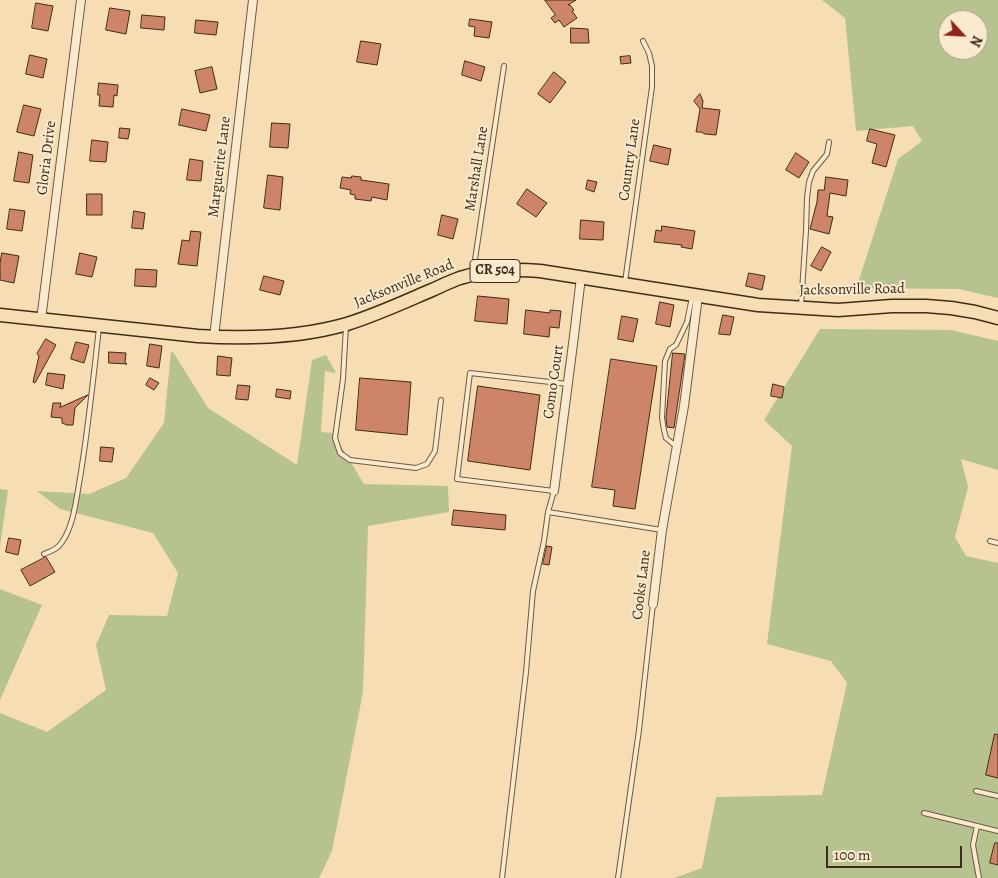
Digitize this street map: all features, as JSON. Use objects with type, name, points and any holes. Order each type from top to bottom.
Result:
[{"type":"main road","name":"Jacksonville Road","points":[[0,316],[214,337],[260,338],[291,335],[346,324],[460,278],[503,270],[521,270],[581,277],[758,305],[838,310],[892,306],[926,306],[951,308],[998,318]]},
{"type":"street","name":"Gloria Drive","points":[[41,320],[81,0]]},
{"type":"street","name":"Marguerite Lane","points":[[214,337],[253,0]]},
{"type":"street","name":"Como Court","points":[[554,491],[581,277]]},
{"type":"street","name":"Cooks Lane","points":[[654,604],[662,530],[684,406],[695,295]]},
{"type":"lane","name":"Country Lane","points":[[625,284],[652,87],[652,66],[649,53],[642,42]]},
{"type":"lane","name":"Marshall Lane","points":[[473,275],[504,66]]},
{"type":"lane","points":[[801,308],[809,182],[813,171],[827,154],[829,142]]},
{"type":"lane","points":[[678,447],[666,438],[662,418],[665,361],[670,349],[676,345],[687,322],[695,295]]},
{"type":"lane","points":[[346,324],[343,379],[335,438],[340,453],[350,460],[416,468],[426,464],[435,451],[441,400]]},
{"type":"lane","points":[[44,554],[56,549],[62,542],[76,503],[100,326]]},
{"type":"lane","points":[[502,878],[526,672],[533,590],[544,541],[548,512],[554,491],[457,479],[470,373],[568,384]]},
{"type":"lane","points":[[548,512],[662,530]]},
{"type":"lane","points":[[990,541],[998,543]]},
{"type":"lane","name":"Cooks Lane","points":[[618,878],[639,730],[654,604]]},
{"type":"lane","points":[[976,792],[998,796]]},
{"type":"lane","points":[[924,813],[998,831]]},
{"type":"lane","points":[[977,826],[973,846],[979,878]]},
{"type":"green space","points":[[822,0],[998,0],[998,298],[958,289],[854,288],[858,283],[898,159],[922,141],[913,126],[856,131],[845,18]]},
{"type":"green space","points":[[820,329],[951,330],[998,341],[998,470],[961,459],[968,487],[955,537],[966,556],[998,563],[998,878],[674,878],[702,868],[716,797],[822,795],[847,683],[831,661],[767,644],[792,446],[764,420]]},
{"type":"green space","points":[[171,352],[173,352],[208,408],[297,465],[312,360],[326,355],[336,373],[325,371],[321,432],[333,433],[364,484],[448,486],[449,512],[368,526],[363,692],[332,851],[319,878],[0,878],[0,713],[47,732],[106,690],[96,645],[109,615],[167,616],[178,573],[153,533],[60,509],[37,491],[89,494],[126,478],[164,423]]},
{"type":"green space","points":[[0,489],[8,490],[0,547]]},
{"type":"green space","points":[[0,589],[42,605],[0,700]]},
{"type":"building","points":[[545,0],[576,0],[568,5],[574,10],[572,11],[577,18],[564,27],[559,20],[555,23],[551,18],[555,15]]},
{"type":"building","points":[[36,3],[53,6],[48,31],[32,28]]},
{"type":"building","points":[[110,8],[130,11],[126,34],[106,30]]},
{"type":"building","points":[[142,15],[165,17],[164,30],[141,28]]},
{"type":"building","points":[[470,19],[492,22],[489,38],[474,36],[475,27],[469,26]]},
{"type":"building","points":[[196,20],[218,22],[216,35],[195,33]]},
{"type":"building","points":[[571,28],[588,29],[589,43],[571,43]]},
{"type":"building","points":[[361,41],[381,44],[377,65],[357,62]]},
{"type":"building","points":[[30,55],[47,59],[43,78],[26,74]]},
{"type":"building","points":[[630,56],[631,63],[621,64],[620,57]]},
{"type":"building","points":[[465,61],[485,67],[481,81],[462,75]]},
{"type":"building","points":[[212,67],[217,89],[200,93],[195,71]]},
{"type":"building","points":[[554,72],[566,82],[550,103],[538,94]]},
{"type":"building","points":[[99,83],[118,85],[117,96],[114,95],[113,107],[99,106]]},
{"type":"building","points":[[700,94],[703,101],[702,108],[720,110],[716,135],[696,132],[700,109],[694,101]]},
{"type":"building","points":[[24,105],[41,109],[34,136],[17,132]]},
{"type":"building","points":[[182,109],[210,115],[206,131],[179,125]]},
{"type":"building","points":[[272,123],[290,124],[288,148],[270,147]]},
{"type":"building","points":[[120,128],[130,129],[128,139],[119,138]]},
{"type":"building","points":[[870,129],[895,135],[886,167],[872,163],[877,144],[867,141]]},
{"type":"building","points":[[92,140],[108,142],[106,162],[90,161]]},
{"type":"building","points":[[654,145],[671,149],[668,165],[650,161]]},
{"type":"building","points":[[19,152],[33,155],[29,183],[14,181]]},
{"type":"building","points":[[796,153],[809,162],[799,178],[786,170]]},
{"type":"building","points":[[190,159],[203,161],[201,181],[187,180]]},
{"type":"building","points":[[268,175],[283,177],[280,210],[264,208]]},
{"type":"building","points":[[352,176],[361,177],[361,180],[389,184],[387,200],[372,197],[371,201],[355,199],[355,195],[350,194],[351,190],[340,188],[342,177],[351,178]]},
{"type":"building","points":[[826,177],[848,180],[846,196],[830,193],[827,216],[833,217],[829,234],[810,229],[818,190],[824,190]]},
{"type":"building","points":[[588,180],[597,182],[594,192],[586,189]]},
{"type":"building","points":[[527,189],[547,203],[536,217],[517,204]]},
{"type":"building","points":[[87,194],[102,194],[102,215],[87,215]]},
{"type":"building","points":[[10,209],[25,211],[22,231],[7,229]]},
{"type":"building","points":[[134,211],[145,213],[143,229],[132,228]]},
{"type":"building","points":[[442,215],[458,219],[453,239],[438,235]]},
{"type":"building","points":[[581,220],[604,222],[603,240],[580,239]]},
{"type":"building","points":[[662,226],[695,231],[692,249],[681,247],[682,245],[654,242],[656,230],[661,231]]},
{"type":"building","points":[[191,231],[201,232],[197,266],[178,264],[182,240],[189,241]]},
{"type":"building","points":[[822,247],[831,252],[821,271],[811,266]]},
{"type":"building","points":[[2,253],[19,256],[14,283],[0,280]]},
{"type":"building","points":[[80,253],[97,257],[92,277],[76,274]]},
{"type":"building","points":[[136,269],[157,270],[156,287],[135,286]]},
{"type":"building","points":[[749,273],[765,276],[762,290],[746,286]]},
{"type":"building","points":[[264,276],[284,281],[280,295],[260,290]]},
{"type":"building","points":[[478,296],[509,299],[507,324],[475,321]]},
{"type":"building","points":[[660,302],[674,305],[670,327],[656,324]]},
{"type":"building","points":[[526,310],[550,313],[550,310],[561,311],[559,328],[550,327],[549,337],[524,334]]},
{"type":"building","points":[[723,315],[734,317],[730,335],[719,334]]},
{"type":"building","points":[[622,316],[638,319],[633,342],[618,339]]},
{"type":"building","points":[[46,339],[56,345],[35,383],[33,382],[39,356],[37,354]]},
{"type":"building","points":[[76,342],[89,345],[84,363],[71,359]]},
{"type":"building","points":[[150,344],[162,346],[159,368],[147,366]]},
{"type":"building","points":[[109,352],[126,353],[125,363],[127,364],[109,363]]},
{"type":"building","points":[[673,353],[685,354],[674,428],[667,427],[666,418]]},
{"type":"building","points":[[218,356],[232,358],[230,376],[217,375]]},
{"type":"building","points":[[611,359],[657,366],[635,509],[613,506],[615,490],[592,487]]},
{"type":"building","points":[[48,373],[65,375],[63,389],[46,385]]},
{"type":"building","points":[[150,378],[159,383],[154,390],[146,385]]},
{"type":"building","points":[[360,378],[411,382],[407,435],[356,430]]},
{"type":"building","points":[[773,384],[784,387],[782,398],[771,396]]},
{"type":"building","points":[[238,385],[250,386],[248,400],[236,399]]},
{"type":"building","points":[[478,386],[540,395],[530,470],[468,461]]},
{"type":"building","points":[[277,389],[291,391],[290,399],[276,397]]},
{"type":"building","points":[[88,395],[75,408],[73,425],[62,423],[62,418],[51,417],[53,403],[61,403],[60,407]]},
{"type":"building","points":[[101,447],[114,448],[112,462],[100,461]]},
{"type":"building","points":[[454,510],[506,515],[505,530],[452,525]]},
{"type":"building","points":[[9,538],[21,540],[18,555],[6,552]]},
{"type":"building","points":[[547,546],[552,547],[549,565],[543,564]]},
{"type":"building","points":[[46,557],[55,572],[30,586],[21,570]]},
{"type":"building","points":[[995,734],[998,735],[998,778],[986,775]]},
{"type":"building","points":[[995,843],[998,843],[998,865],[990,863]]}]
